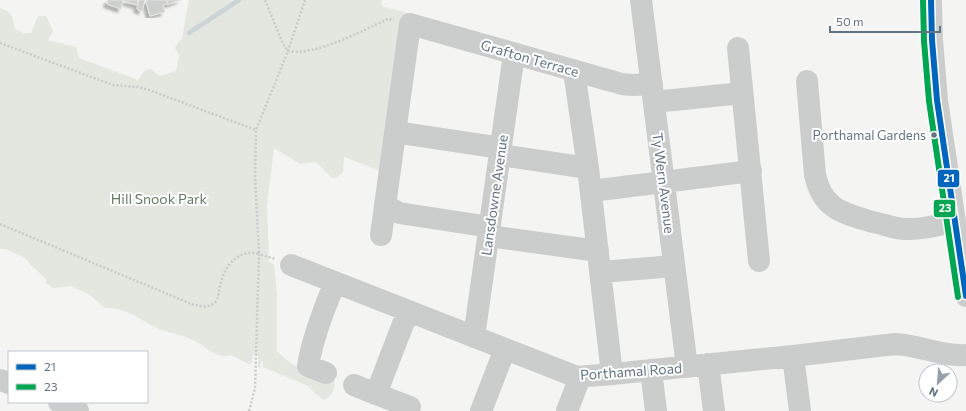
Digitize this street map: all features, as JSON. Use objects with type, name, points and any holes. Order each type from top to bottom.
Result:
[{"type":"street","name":"Ty Wern Avenue","points":[[641,0],[674,266],[697,365],[714,411]]},
{"type":"street","points":[[931,0],[933,48],[938,100],[966,296]]},
{"type":"street","name":"Grafton Terrace","points":[[410,24],[622,84],[632,85],[653,93],[742,92]]},
{"type":"street","points":[[381,235],[410,24]]},
{"type":"street","points":[[738,48],[759,261]]},
{"type":"street","name":"Lansdowne Avenue","points":[[474,337],[514,54]]},
{"type":"street","points":[[574,70],[591,191],[612,374]]},
{"type":"street","points":[[806,81],[815,175],[818,187],[830,204],[852,216],[898,228],[908,229],[955,222]]},
{"type":"street","points":[[395,132],[588,168]]},
{"type":"street","points":[[591,191],[751,171]]},
{"type":"street","points":[[385,205],[399,213],[490,232],[598,251]]},
{"type":"street","name":"Porthamal Road","points":[[291,265],[580,377],[793,356],[895,344],[908,345],[955,355],[966,355]]},
{"type":"street","points":[[600,272],[674,266]]},
{"type":"street","points":[[310,367],[311,347],[319,321],[335,282]]},
{"type":"street","points":[[376,394],[408,310]]},
{"type":"street","points":[[481,411],[505,349]]},
{"type":"street","points":[[793,356],[800,411]]},
{"type":"street","points":[[651,370],[656,411]]},
{"type":"street","points":[[567,411],[580,377]]},
{"type":"street","points":[[354,385],[410,407]]},
{"type":"street","points":[[61,403],[78,411]]},
{"type":"path","points":[[265,0],[283,44],[288,51],[294,52],[328,45],[388,19],[410,24]]},
{"type":"path","points":[[249,411],[255,388],[259,254],[255,175],[256,130],[288,51],[305,0]]},
{"type":"path","points":[[0,44],[113,85],[137,87],[149,90],[256,130]]},
{"type":"path","points":[[0,224],[188,304],[201,306],[211,306],[217,300],[224,274],[231,263],[238,256],[253,252],[291,265]]},
{"type":"green space","name":"Hill Snook Park","points":[[189,0],[382,0],[381,6],[407,13],[381,171],[344,157],[343,172],[336,178],[332,178],[316,162],[300,164],[274,148],[267,205],[269,262],[274,264],[277,295],[277,351],[290,363],[302,369],[333,372],[334,389],[330,396],[323,400],[308,386],[263,367],[263,361],[261,361],[260,368],[258,367],[258,356],[253,353],[252,362],[249,364],[231,355],[221,356],[213,353],[193,340],[162,330],[127,312],[113,308],[105,308],[90,295],[71,286],[53,288],[46,283],[46,279],[25,258],[6,249],[0,249],[0,8],[9,13],[13,18],[15,29],[23,33],[31,33],[38,16],[46,16],[53,31],[48,40],[76,47],[79,58],[138,80],[144,71],[150,69],[160,76],[176,71],[179,55],[175,48],[182,39]]},
{"type":"building","points":[[108,0],[123,0],[121,9],[107,4]]},
{"type":"building","points":[[123,0],[138,0],[137,5]]},
{"type":"building","points":[[139,0],[145,0],[142,11],[137,9]]},
{"type":"building","points":[[147,0],[167,0],[168,4],[163,5],[165,12],[150,16]]},
{"type":"building","points":[[167,0],[181,0],[168,4]]},
{"type":"waterway","points":[[189,33],[239,0]]},
{"type":"transit line","name":"23","points":[[923,0],[924,41],[929,101],[958,297]]},
{"type":"transit line","name":"21","points":[[931,0],[932,40],[937,100],[966,296]]},
{"type":"place","name":"Porthamal Gardens","points":[[934,135]]}]
